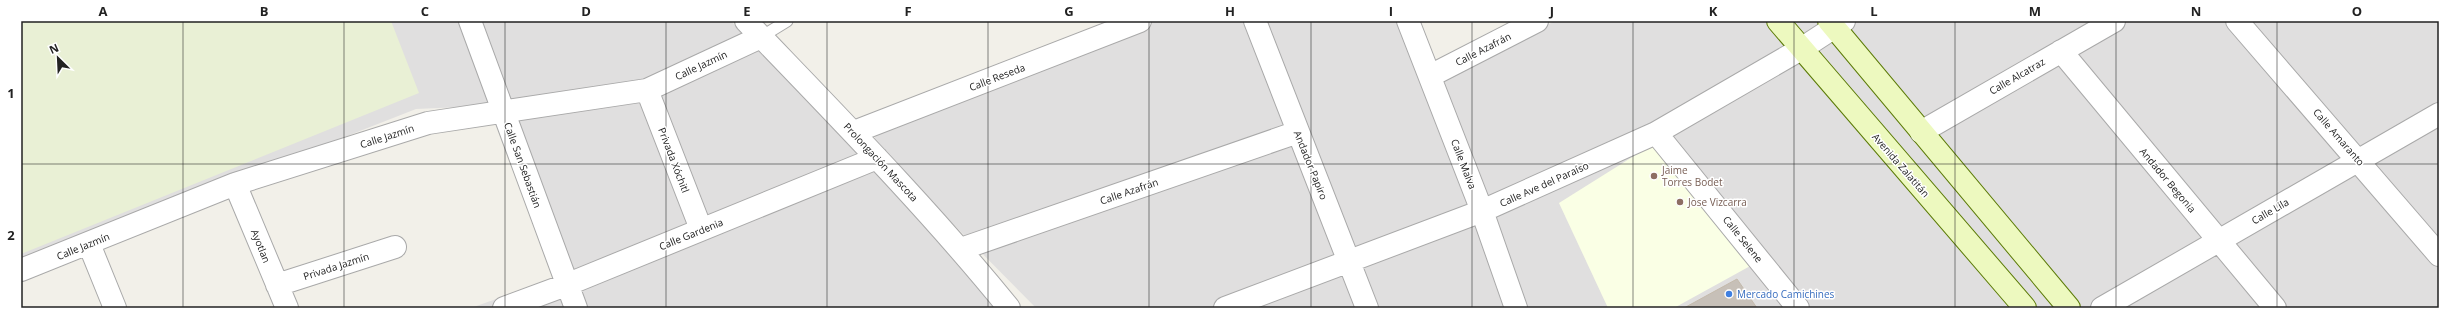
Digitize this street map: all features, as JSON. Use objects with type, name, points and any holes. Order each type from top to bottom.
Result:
[{"type":"street","name":"Calle San Sebastián","points":[[470,21],[566,285],[576,308]]},
{"type":"street","name":"Prolongación Mascota","points":[[746,21],[854,132],[961,249],[1009,308]]},
{"type":"street","name":"Calle Reseda","points":[[854,132],[1117,25],[1140,21]]},
{"type":"street","name":"Andador Papiro","points":[[1255,21],[1350,261],[1367,308]]},
{"type":"street","name":"Calle Malva","points":[[1408,21],[1482,211],[1516,308]]},
{"type":"street","name":"Calle Azafrán","points":[[1430,76],[1537,21]]},
{"type":"street","name":"Avenida Zalatitán","points":[[1778,21],[2025,308]]},
{"type":"street","name":"Calle Alcatraz","points":[[1921,132],[2114,21]]},
{"type":"street","name":"Calle Amaranto","points":[[2237,21],[2359,160],[2439,255]]},
{"type":"street","name":"Calle Ave del Paraíso","points":[[1225,308],[1482,211],[1656,133],[1801,49],[1836,23]]},
{"type":"street","points":[[1836,23],[1921,132],[2069,308]]},
{"type":"street","name":"Calle Jazmín","points":[[21,270],[236,184],[428,123],[647,90],[761,37]]},
{"type":"street","name":"Andador Begonia","points":[[2061,51],[2275,308]]},
{"type":"street","name":"Privada Xóchitl","points":[[647,90],[701,229]]},
{"type":"street","name":"Calle Lila","points":[[2102,308],[2439,114]]},
{"type":"street","name":"Calle Azafrán","points":[[961,249],[1298,132]]},
{"type":"street","name":"Calle Selene","points":[[1656,133],[1798,308]]},
{"type":"street","name":"Calle Gardenia","points":[[504,308],[566,285],[877,158]]},
{"type":"street","name":"Ayotlan","points":[[236,184],[287,308]]},
{"type":"street","points":[[89,244],[115,308]]},
{"type":"street","name":"Privada Jazmín","points":[[277,286],[395,246]]},
{"type":"lane","points":[[761,37],[787,21]]},
{"type":"shaded area","points":[[21,21],[731,21],[958,252],[1002,308],[471,308],[568,273],[507,105],[416,109],[21,264]]},
{"type":"shaded area","points":[[21,21],[391,21],[419,93],[21,254]]},
{"type":"shaded area","points":[[1155,21],[1401,21],[1426,86],[1555,21],[2231,21],[2439,268],[2439,308],[1036,308],[873,143],[877,132]]},
{"type":"shaded area","points":[[2252,21],[2439,21],[2439,239],[2356,149]]},
{"type":"shaded area","points":[[1653,144],[1752,265],[1674,308],[1608,308],[1559,203]]},
{"type":"building","name":"Mercado Camichines","points":[[1737,279],[1757,308],[1684,308]]},
{"type":"place","name":"Jaime Torres Bodet","points":[[1654,176]]},
{"type":"place","name":"Jose Vizcarra","points":[[1680,202]]},
{"type":"place","name":"Mercado Camichines","points":[[1729,294]]}]
